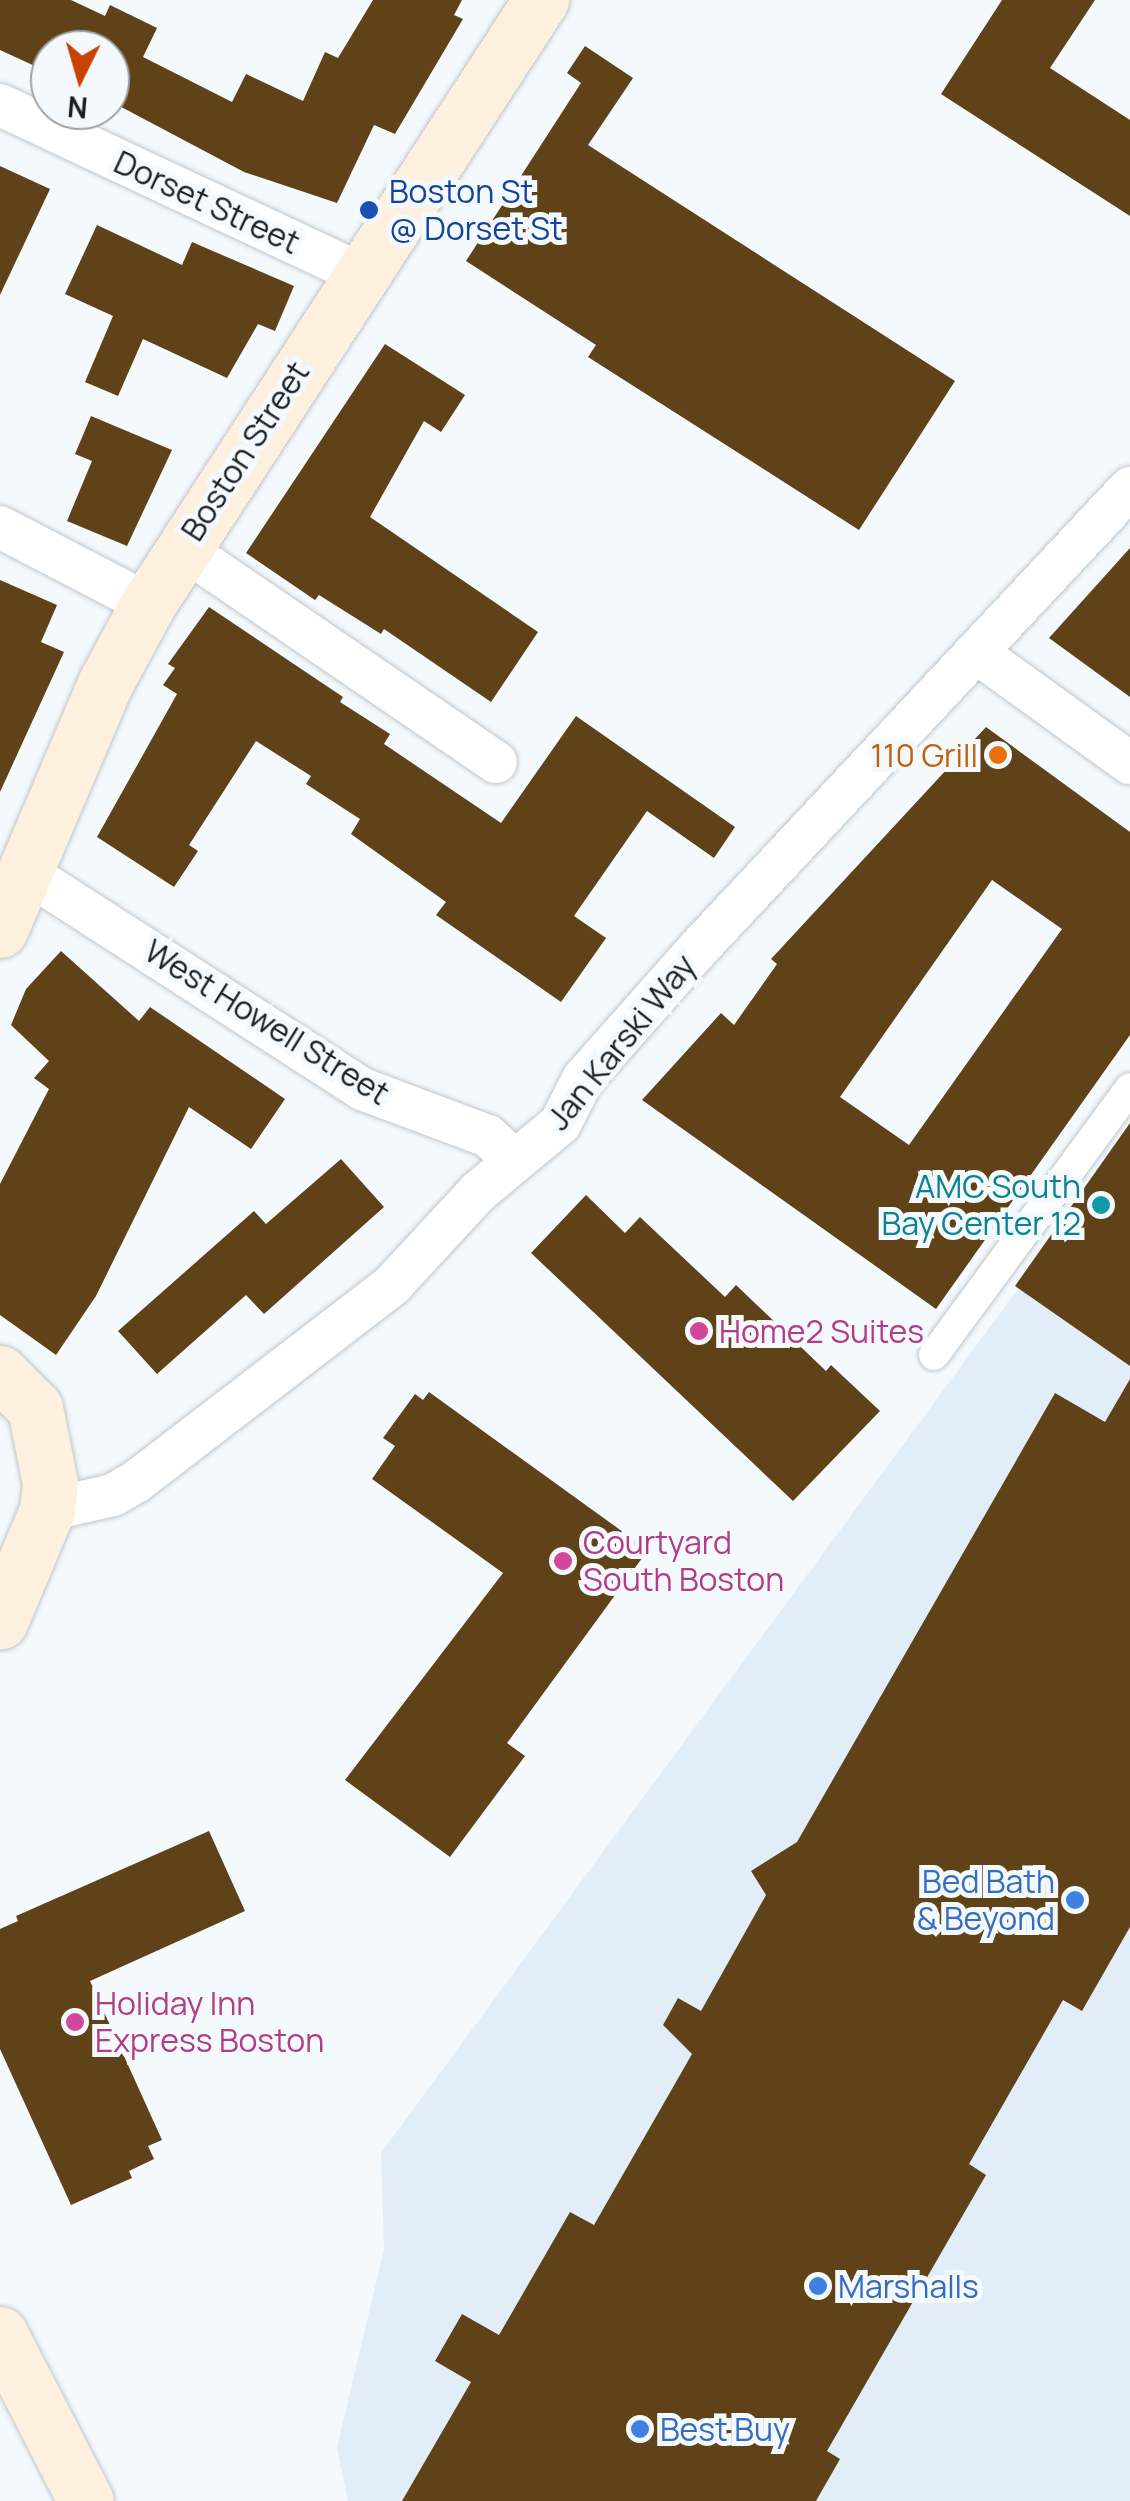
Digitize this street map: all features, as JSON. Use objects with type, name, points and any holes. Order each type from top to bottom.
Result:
[{"type":"main road","name":"Boston Street","points":[[0,930],[106,682],[148,604],[359,273],[541,0]]},
{"type":"main road","points":[[0,1372],[35,1408],[50,1482],[47,1510],[0,1622]]},
{"type":"main road","points":[[0,2334],[86,2501]]},
{"type":"street","name":"Dorset Street","points":[[0,106],[359,273]]},
{"type":"street","name":"Jan Karski Way","points":[[47,1510],[113,1495],[137,1481],[355,1317],[513,1160],[560,1124],[583,1079],[698,949],[980,655],[1130,488]]},
{"type":"street","points":[[0,527],[148,604]]},
{"type":"street","points":[[182,548],[496,762]]},
{"type":"street","points":[[980,655],[1130,764]]},
{"type":"street","name":"West Howell Street","points":[[24,871],[349,1081],[488,1136],[513,1160]]},
{"type":"street","points":[[934,1355],[1130,1088]]},
{"type":"shaded area","points":[[1130,1137],[1130,2501],[348,2501],[337,2448],[384,2249],[381,2153]]},
{"type":"building","points":[[0,0],[71,0],[105,16],[110,5],[157,28],[143,57],[232,102],[246,74],[303,101],[325,52],[338,58],[373,0],[462,0],[454,15],[463,19],[395,134],[374,125],[337,203],[244,172],[130,112],[130,30],[30,30],[30,64],[0,50]]},
{"type":"building","points":[[1002,0],[1095,0],[1050,68],[1130,120],[1130,216],[941,94]]},
{"type":"building","points":[[585,46],[633,78],[588,145],[955,381],[859,530],[588,357],[596,345],[466,261],[581,83],[567,73]]},
{"type":"building","points":[[0,166],[50,189],[0,295]]},
{"type":"building","points":[[97,225],[182,265],[192,242],[294,286],[275,331],[258,324],[227,378],[143,339],[118,396],[85,382],[113,316],[65,294]]},
{"type":"building","points":[[385,344],[465,395],[441,432],[424,421],[370,517],[538,632],[491,702],[384,629],[381,634],[319,595],[315,600],[246,553]]},
{"type":"building","points":[[91,416],[172,450],[127,546],[67,521],[92,461],[75,454]]},
{"type":"building","points":[[1130,548],[1130,697],[1049,638]]},
{"type":"building","points":[[0,580],[57,605],[41,642],[64,652],[0,792]]},
{"type":"building","points":[[209,607],[343,697],[340,702],[390,734],[384,744],[501,823],[576,716],[735,827],[714,858],[647,811],[574,916],[606,938],[561,1002],[436,915],[446,902],[351,834],[360,819],[306,784],[311,776],[256,741],[189,845],[198,851],[174,887],[97,837],[177,694],[163,685],[175,668],[168,664]]},
{"type":"building","points":[[986,727],[1130,832],[1130,1035],[936,1309],[642,1100],[721,1013],[734,1025],[777,964],[771,959]],"holes":[[[992,880],[1062,929],[909,1145],[840,1097]]]},
{"type":"building","points":[[61,951],[139,1021],[150,1007],[285,1099],[251,1149],[189,1107],[96,1296],[56,1355],[0,1315],[0,1184],[49,1089],[34,1078],[49,1061],[11,1025],[26,989]]},
{"type":"building","name":"AMC South Bay Center 12","points":[[1130,1123],[1130,1366],[1015,1286]]},
{"type":"building","points":[[341,1159],[384,1207],[264,1314],[246,1295],[157,1374],[118,1331],[254,1211],[266,1224]]},
{"type":"building","name":"Home2 Suites","points":[[586,1195],[625,1233],[640,1217],[725,1297],[736,1285],[826,1371],[831,1365],[880,1411],[793,1501],[531,1253]]},
{"type":"building","points":[[1130,1379],[1130,1927],[1082,2011],[1063,2000],[969,2164],[986,2175],[827,2451],[840,2459],[816,2501],[402,2501],[471,2382],[435,2361],[462,2314],[499,2335],[570,2212],[594,2225],[692,2054],[663,2025],[678,1998],[701,2011],[766,1895],[751,1871],[797,1842],[1055,1393],[1105,1422]]},
{"type":"building","name":"Courtyard South Boston","points":[[429,1392],[648,1550],[507,1743],[525,1756],[450,1857],[345,1780],[503,1573],[372,1479],[395,1446],[383,1438],[415,1394],[423,1400]]},
{"type":"building","name":"Holiday Inn Express Boston","points":[[209,1831],[245,1911],[90,1981],[162,2140],[148,2146],[154,2159],[129,2171],[132,2178],[71,2205],[0,2049],[0,1929],[18,1921],[16,1916]]},
{"type":"place","name":"Boston St @ Dorset St","points":[[369,210]]},
{"type":"place","name":"110 Grill","points":[[998,755]]},
{"type":"place","name":"AMC South Bay Center 12","points":[[1101,1205]]},
{"type":"place","name":"Home2 Suites","points":[[699,1331]]},
{"type":"place","name":"Courtyard South Boston","points":[[563,1561]]},
{"type":"place","name":"Bed Bath & Beyond","points":[[1075,1900]]},
{"type":"place","name":"Holiday Inn Express Boston","points":[[75,2022]]},
{"type":"place","name":"Marshalls","points":[[818,2286]]},
{"type":"place","name":"Best Buy","points":[[640,2429]]}]
